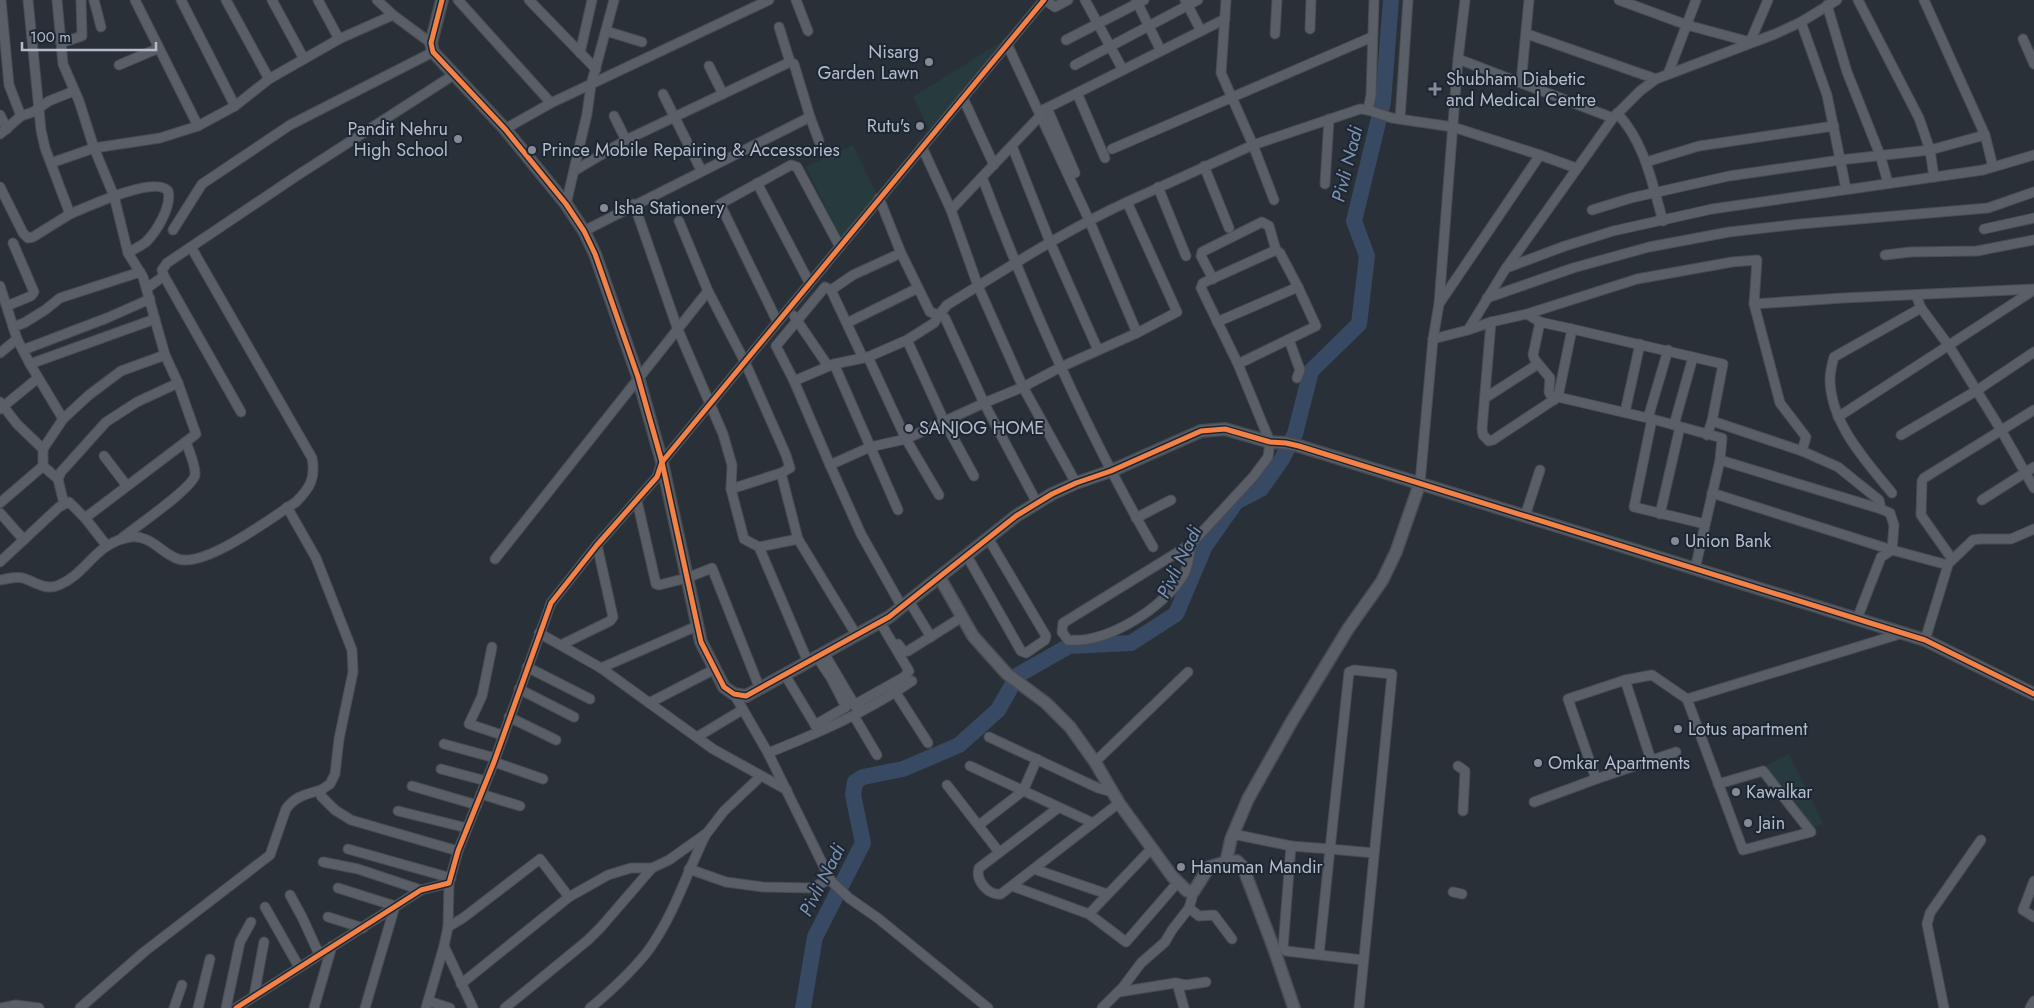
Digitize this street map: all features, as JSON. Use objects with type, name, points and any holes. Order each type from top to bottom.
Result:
[{"type":"street","points":[[1,0],[9,84],[21,116]]},
{"type":"street","points":[[28,0],[41,130],[70,214]]},
{"type":"street","points":[[57,0],[63,64],[114,196],[128,253],[147,288],[165,356],[178,383],[196,434],[85,518]]},
{"type":"street","points":[[61,43],[82,36],[81,0]]},
{"type":"street","points":[[94,0],[101,27]]},
{"type":"street","points":[[135,0],[198,126]]},
{"type":"street","points":[[180,0],[235,106]]},
{"type":"street","points":[[226,0],[269,79]]},
{"type":"street","points":[[272,0],[304,59]]},
{"type":"street","points":[[318,0],[339,39]]},
{"type":"street","points":[[377,0],[432,48],[505,129],[566,204],[584,231],[595,254],[638,377],[662,462],[700,642],[724,687],[734,694],[746,696],[882,621],[940,578],[1016,516],[1037,503],[1076,483],[1110,471],[1201,431],[1225,429],[1270,442],[1286,442],[1300,446],[1925,640],[2034,694]]},
{"type":"street","points":[[173,230],[202,184],[290,125],[432,48],[442,0]]},
{"type":"street","points":[[458,0],[551,103]]},
{"type":"street","points":[[529,0],[596,70]]},
{"type":"street","points":[[580,53],[593,0]]},
{"type":"street","points":[[566,204],[587,114],[591,85],[614,0]]},
{"type":"street","points":[[505,129],[551,103],[769,0]]},
{"type":"street","points":[[796,0],[808,31]]},
{"type":"street","points":[[450,1008],[427,1005],[448,927],[450,880],[458,850],[494,760],[508,717],[551,603],[596,546],[657,478],[662,462],[1007,44],[1045,0],[1055,7],[1068,0]]},
{"type":"street","points":[[1086,0],[1122,70]]},
{"type":"street","points":[[1075,65],[1186,3],[1198,0]]},
{"type":"street","points":[[1226,0],[1221,73],[1253,145],[1274,200]]},
{"type":"street","points":[[1275,34],[1277,0]]},
{"type":"street","points":[[1310,29],[1311,0]]},
{"type":"street","points":[[1372,112],[1374,0]]},
{"type":"street","points":[[1396,118],[1408,0]]},
{"type":"street","points":[[1226,862],[1233,834],[1248,799],[1292,721],[1348,629],[1382,581],[1396,552],[1420,483],[1433,339],[1439,304],[1458,59],[1465,0]]},
{"type":"street","points":[[1521,83],[1529,0]]},
{"type":"street","points":[[1619,0],[1687,25],[1750,42]]},
{"type":"street","points":[[1668,74],[1696,0]]},
{"type":"street","points":[[1750,42],[1768,0]]},
{"type":"street","points":[[1858,0],[1919,118],[1930,150],[1934,177]]},
{"type":"street","points":[[1924,0],[1985,135],[1993,168]]},
{"type":"street","points":[[1066,40],[1139,1],[1162,51]]},
{"type":"street","points":[[1468,330],[1506,268],[1615,115],[1656,79],[1775,34],[1801,22],[1833,2],[1847,72],[1880,155],[1888,183]]},
{"type":"street","points":[[1186,3],[1201,31]]},
{"type":"street","points":[[51,163],[94,148],[160,138],[198,126],[235,106],[269,79],[339,39],[392,15]]},
{"type":"street","points":[[951,210],[1042,112],[1224,19]]},
{"type":"street","points":[[1801,22],[1827,95],[1846,189]]},
{"type":"street","points":[[779,27],[790,62],[794,64],[819,141]]},
{"type":"street","points":[[606,31],[642,42]]},
{"type":"street","points":[[1527,34],[1656,79]]},
{"type":"street","points":[[1112,148],[1372,37]]},
{"type":"street","points":[[2023,39],[2034,64]]},
{"type":"street","points":[[1007,44],[1074,172]]},
{"type":"street","points":[[119,65],[159,48]]},
{"type":"street","points":[[1458,59],[1615,115],[1635,137],[1646,162],[1663,221]]},
{"type":"street","points":[[574,171],[626,140],[790,62]]},
{"type":"street","points":[[709,66],[723,94]]},
{"type":"street","points":[[241,412],[164,276],[162,270],[164,266],[298,175],[455,74]]},
{"type":"street","points":[[0,115],[4,131],[21,116],[33,112],[39,106],[74,91]]},
{"type":"street","points":[[1077,93],[1105,158]]},
{"type":"street","points":[[662,94],[701,170]]},
{"type":"street","points":[[963,98],[994,165]]},
{"type":"street","points":[[794,381],[831,365],[865,357],[906,340],[934,323],[947,305],[1089,220],[1253,145],[1360,109],[1396,118],[1453,127],[1576,168]]},
{"type":"street","points":[[1042,112],[1137,333]]},
{"type":"street","points":[[614,116],[626,140]]},
{"type":"street","points":[[584,231],[810,116]]},
{"type":"street","points":[[1325,184],[1328,119]]},
{"type":"street","points":[[1646,162],[1699,146],[1834,126]]},
{"type":"street","points":[[1592,210],[1655,192],[1729,176],[1840,160],[1930,150],[1985,135]]},
{"type":"street","points":[[1012,146],[1050,242],[1098,350]]},
{"type":"street","points":[[922,147],[951,210],[978,286],[1023,388],[1076,483]]},
{"type":"street","points":[[1439,304],[1540,155]]},
{"type":"street","points":[[1506,268],[1613,231],[1712,209],[1993,168],[2034,155]]},
{"type":"street","points":[[777,322],[720,206],[723,202],[791,165],[797,168],[840,247]]},
{"type":"street","points":[[1204,166],[1229,228]]},
{"type":"street","points":[[982,178],[1015,264],[1061,367],[1110,471],[1153,547]]},
{"type":"street","points":[[757,183],[812,280],[828,288],[906,439],[939,495]]},
{"type":"street","points":[[0,187],[23,233],[28,238],[33,237],[70,214],[114,196],[136,189],[165,187],[168,190],[168,202],[154,232],[144,243],[128,253]]},
{"type":"street","points":[[1158,187],[1186,256]]},
{"type":"street","points":[[1487,298],[1573,268],[1649,247],[1729,232],[1988,208],[2034,192]]},
{"type":"street","points":[[878,198],[901,253],[930,312],[945,318],[984,403],[1037,503]]},
{"type":"street","points":[[830,465],[870,447],[906,439],[984,403],[1023,388],[1061,367],[1137,333],[1177,312],[1127,202]]},
{"type":"street","points":[[634,204],[678,330],[723,434],[732,465],[731,488],[744,539],[759,547],[816,657],[841,695],[846,707],[817,729]]},
{"type":"street","points":[[1984,229],[2034,218]]},
{"type":"street","points":[[679,221],[708,291],[745,362],[790,468],[781,473],[731,488]]},
{"type":"street","points":[[1213,279],[1201,256],[1202,252],[1262,222],[1269,226],[1276,250],[1280,253],[1298,287],[1316,326],[1238,364]]},
{"type":"street","points":[[1885,255],[1910,252],[1977,251],[2034,240]]},
{"type":"street","points":[[7,306],[34,292],[13,243]]},
{"type":"street","points":[[119,540],[133,537],[146,538],[178,559],[202,558],[220,550],[288,507],[306,492],[313,480],[312,458],[191,247]]},
{"type":"street","points":[[1191,544],[1185,572],[1173,590],[1134,621],[1108,633],[1079,641],[1068,640],[1062,632],[1063,623],[1191,544],[1253,477],[1268,457],[1270,442],[1238,364],[1201,288],[1203,283],[1276,250]]},
{"type":"street","points":[[901,253],[828,288],[797,320],[776,346],[794,381],[861,534],[906,604],[931,637]]},
{"type":"street","points":[[1433,339],[1491,322],[1527,314],[1637,279],[1732,262],[1757,260],[1754,304],[1780,403],[1806,437],[1802,451]]},
{"type":"street","points":[[13,327],[24,323],[60,298],[140,272]]},
{"type":"street","points":[[147,288],[164,276]]},
{"type":"street","points":[[0,286],[17,339],[63,419]]},
{"type":"street","points":[[1217,322],[1298,287]]},
{"type":"street","points":[[847,323],[918,288]]},
{"type":"street","points":[[1754,304],[2034,290]]},
{"type":"street","points":[[1838,417],[2034,290]]},
{"type":"street","points":[[495,559],[708,291]]},
{"type":"street","points":[[1916,295],[1921,308],[1949,346],[2034,488]]},
{"type":"street","points":[[23,350],[107,318],[150,299]]},
{"type":"street","points":[[1892,493],[1863,457],[1838,417],[1830,379],[1834,357],[1921,308]]},
{"type":"street","points":[[789,310],[831,365],[898,510]]},
{"type":"street","points":[[1527,314],[1540,322],[1724,364],[1712,421],[1707,435]]},
{"type":"street","points":[[30,364],[155,319]]},
{"type":"street","points":[[1491,322],[1482,429],[1485,438],[1489,441],[1556,399],[1572,329]]},
{"type":"street","points":[[1540,322],[1533,355],[1550,378],[1549,392],[1556,399],[1625,412],[1722,438],[1720,460],[1695,569]]},
{"type":"street","points":[[0,353],[17,339]]},
{"type":"street","points":[[906,340],[944,421],[974,476]]},
{"type":"street","points":[[1289,340],[1300,370],[1298,378]]},
{"type":"street","points":[[1625,412],[1640,344]]},
{"type":"street","points":[[1668,350],[1650,418],[1633,504],[1635,508],[1705,524]]},
{"type":"street","points":[[1901,435],[1976,391],[2034,352]]},
{"type":"street","points":[[0,503],[43,466],[43,449],[63,419],[89,395],[121,371],[165,356]]},
{"type":"street","points":[[1660,514],[1693,357]]},
{"type":"street","points":[[1485,398],[1538,364]]},
{"type":"street","points":[[38,378],[1,406],[43,449]]},
{"type":"street","points":[[58,478],[66,464],[106,422],[137,402],[178,383]]},
{"type":"street","points":[[1950,562],[1921,515],[1922,481],[2034,410]]},
{"type":"street","points":[[1712,421],[1802,451],[1838,467],[1879,500],[1881,509]]},
{"type":"street","points":[[0,580],[14,577],[42,586],[59,586],[69,579],[107,546],[119,540],[183,492],[193,481],[195,474],[186,442]]},
{"type":"street","points":[[104,456],[127,486]]},
{"type":"street","points":[[1720,460],[1890,513],[1894,525],[1892,550]]},
{"type":"street","points":[[43,466],[58,478],[64,504]]},
{"type":"street","points":[[1982,500],[2034,467]]},
{"type":"street","points":[[1524,516],[1540,470]]},
{"type":"street","points":[[781,473],[798,539],[857,636]]},
{"type":"street","points":[[1712,494],[1892,550],[1950,562]]},
{"type":"street","points":[[1136,518],[1170,500]]},
{"type":"street","points":[[637,501],[656,584],[659,585],[687,578],[711,567],[714,570],[760,689]]},
{"type":"street","points":[[0,562],[64,504],[72,503],[107,546]]},
{"type":"street","points":[[80,1008],[144,952],[270,855],[286,809],[290,803],[298,797],[322,790],[330,784],[335,774],[339,739],[353,672],[352,650],[316,558],[288,507]]},
{"type":"street","points":[[0,513],[24,540]]},
{"type":"street","points":[[1925,640],[1950,562],[1974,540],[1980,538],[2011,539],[2034,529]]},
{"type":"street","points":[[967,556],[1023,653],[1045,640],[1046,636],[988,538]]},
{"type":"street","points":[[759,547],[798,539]]},
{"type":"street","points":[[561,645],[610,621],[613,617],[596,546]]},
{"type":"street","points":[[1857,619],[1881,557],[1892,550]]},
{"type":"street","points":[[940,578],[973,636],[1007,674],[1046,702],[1070,727],[1095,762],[1119,803],[1152,848],[1178,882],[1187,891],[1194,891]]},
{"type":"street","points":[[882,621],[904,652],[962,617]]},
{"type":"street","points":[[856,711],[904,677],[908,671],[882,621]]},
{"type":"street","points":[[601,668],[697,626]]},
{"type":"street","points":[[539,633],[601,668],[713,749],[787,790]]},
{"type":"street","points":[[1686,699],[1903,634]]},
{"type":"street","points":[[492,647],[482,696],[469,722],[471,726],[502,736]]},
{"type":"street","points":[[816,657],[856,711],[877,756]]},
{"type":"street","points":[[527,667],[590,699]]},
{"type":"street","points":[[649,703],[715,670]]},
{"type":"street","points":[[1319,954],[1349,672],[1354,670],[1392,674],[1358,1008]]},
{"type":"street","points":[[1095,762],[1188,672]]},
{"type":"street","points":[[785,675],[817,729]]},
{"type":"street","points":[[1596,779],[1568,698],[1625,680],[1652,675],[1686,699],[1718,784],[1743,850],[1811,832],[1763,771],[1718,784]]},
{"type":"street","points":[[1625,680],[1651,760]]},
{"type":"street","points":[[768,753],[896,692],[912,681]]},
{"type":"street","points":[[519,689],[574,717]]},
{"type":"street","points":[[896,692],[928,743]]},
{"type":"street","points":[[734,694],[768,753],[831,880],[850,898],[879,919],[988,1008]]},
{"type":"street","points":[[697,737],[742,710]]},
{"type":"street","points":[[508,717],[556,740]]},
{"type":"street","points":[[989,737],[1098,788],[1112,792]]},
{"type":"street","points":[[444,744],[494,760],[543,779]]},
{"type":"street","points":[[1534,802],[1676,752]]},
{"type":"street","points":[[979,825],[1023,791],[1037,759]]},
{"type":"street","points":[[970,766],[1093,823]]},
{"type":"street","points":[[1458,766],[1465,771],[1463,811]]},
{"type":"street","points":[[441,769],[486,781]]},
{"type":"street","points":[[590,1008],[604,997],[653,944],[668,917],[707,833],[724,811],[761,776]]},
{"type":"street","points":[[948,785],[999,852]]},
{"type":"street","points":[[412,786],[476,805]]},
{"type":"street","points":[[322,790],[321,796],[324,800],[351,820],[458,850]]},
{"type":"street","points":[[481,794],[520,806]]},
{"type":"street","points":[[1058,808],[979,868],[977,872],[979,880],[994,894],[1001,894],[1012,886],[1119,803]]},
{"type":"street","points":[[398,811],[468,828]]},
{"type":"street","points":[[505,1008],[601,928],[652,868],[669,860],[707,833]]},
{"type":"street","points":[[1233,834],[1292,846],[1374,854]]},
{"type":"street","points":[[1944,1008],[1927,924],[1930,913],[1981,840]]},
{"type":"street","points":[[1292,846],[1283,948],[1286,950],[1363,960]]},
{"type":"street","points":[[1089,914],[1152,848]]},
{"type":"street","points":[[348,849],[450,880]]},
{"type":"street","points":[[448,927],[463,918],[540,859],[569,898]]},
{"type":"street","points":[[1102,1008],[1119,992],[1140,963],[1165,942],[1189,908],[1194,891],[1209,867],[1237,861],[1243,867],[1281,966],[1294,1008]]},
{"type":"street","points":[[323,862],[358,869],[421,890]]},
{"type":"street","points":[[460,984],[569,898],[608,875],[631,868],[652,868]]},
{"type":"street","points":[[689,869],[726,882],[763,887],[812,888],[831,880]]},
{"type":"street","points":[[1034,869],[1107,894]]},
{"type":"street","points":[[236,1008],[247,1005],[254,996],[421,890],[450,880]]},
{"type":"street","points":[[2034,881],[2023,910],[2034,917]]},
{"type":"street","points":[[1012,886],[1089,914],[1126,942],[1178,882]]},
{"type":"street","points":[[338,888],[395,906]]},
{"type":"street","points":[[290,895],[319,954]]},
{"type":"street","points":[[365,1008],[395,906]]},
{"type":"street","points":[[266,907],[299,967]]},
{"type":"street","points":[[1189,908],[1199,916],[1214,915],[1232,939]]},
{"type":"street","points":[[328,917],[363,928]]},
{"type":"street","points":[[226,1008],[240,942],[251,922]]},
{"type":"street","points":[[254,996],[264,942]]},
{"type":"street","points":[[314,1008],[332,946]]},
{"type":"street","points":[[444,946],[460,984],[473,1008]]},
{"type":"street","points":[[198,1008],[210,958]]},
{"type":"street","points":[[1119,992],[1147,986],[1177,983],[1186,985],[1206,982]]},
{"type":"street","points":[[1177,983],[1184,1008]]},
{"type":"street","points":[[174,1008],[182,985]]},
{"type":"street","points":[[2030,1008],[2034,1001]]},
{"type":"street","points":[[1,1008],[16,1005],[39,1008]]},
{"type":"green space","points":[[1010,36],[930,131],[913,97]]},
{"type":"green space","points":[[853,145],[877,195],[841,239],[806,167]]},
{"type":"green space","points":[[1789,754],[1823,823],[1814,828],[1765,766]]},
{"type":"waterway","name":"Pivli Nadi","points":[[803,1008],[815,937],[863,843],[853,795],[855,782],[863,777],[903,769],[959,745],[998,710],[1018,675],[1069,646],[1131,643],[1176,614],[1205,546],[1236,502],[1261,489],[1282,459],[1295,434],[1311,371],[1359,324],[1367,256],[1354,221],[1383,102],[1391,0]]},
{"type":"cycle path","points":[[442,0],[431,43],[433,52],[505,129],[566,204],[584,231],[595,254],[638,377],[662,462],[701,642],[724,687],[734,694],[746,696],[889,617],[1016,516],[1052,494],[1076,483],[1111,471],[1201,431],[1225,429],[1270,442],[1299,446],[1925,640],[2034,694]]},
{"type":"cycle path","points":[[236,1008],[421,890],[449,883],[458,851],[494,762],[551,603],[597,545],[657,477],[662,462],[1044,0]]},
{"type":"place","name":"Nisarg Garden Lawn","points":[[929,62]]},
{"type":"place","name":"Shubham Diabetic and Medical Centre","points":[[1435,89]]},
{"type":"place","name":"Rutu's","points":[[920,126]]},
{"type":"place","name":"Pandit Nehru High School","points":[[458,139]]},
{"type":"place","name":"Prince Mobile Repairing & Accessories","points":[[532,150]]},
{"type":"place","name":"Isha Stationery","points":[[604,208]]},
{"type":"place","name":"SANJOG HOME","points":[[909,428]]},
{"type":"place","name":"Union Bank","points":[[1675,541]]},
{"type":"place","name":"Lotus apartment","points":[[1678,729]]},
{"type":"place","name":"Omkar Apartments","points":[[1538,763]]},
{"type":"place","name":"Kawalkar","points":[[1736,792]]},
{"type":"place","name":"Jain","points":[[1748,823]]},
{"type":"place","name":"Hanuman Mandir","points":[[1181,867]]}]
